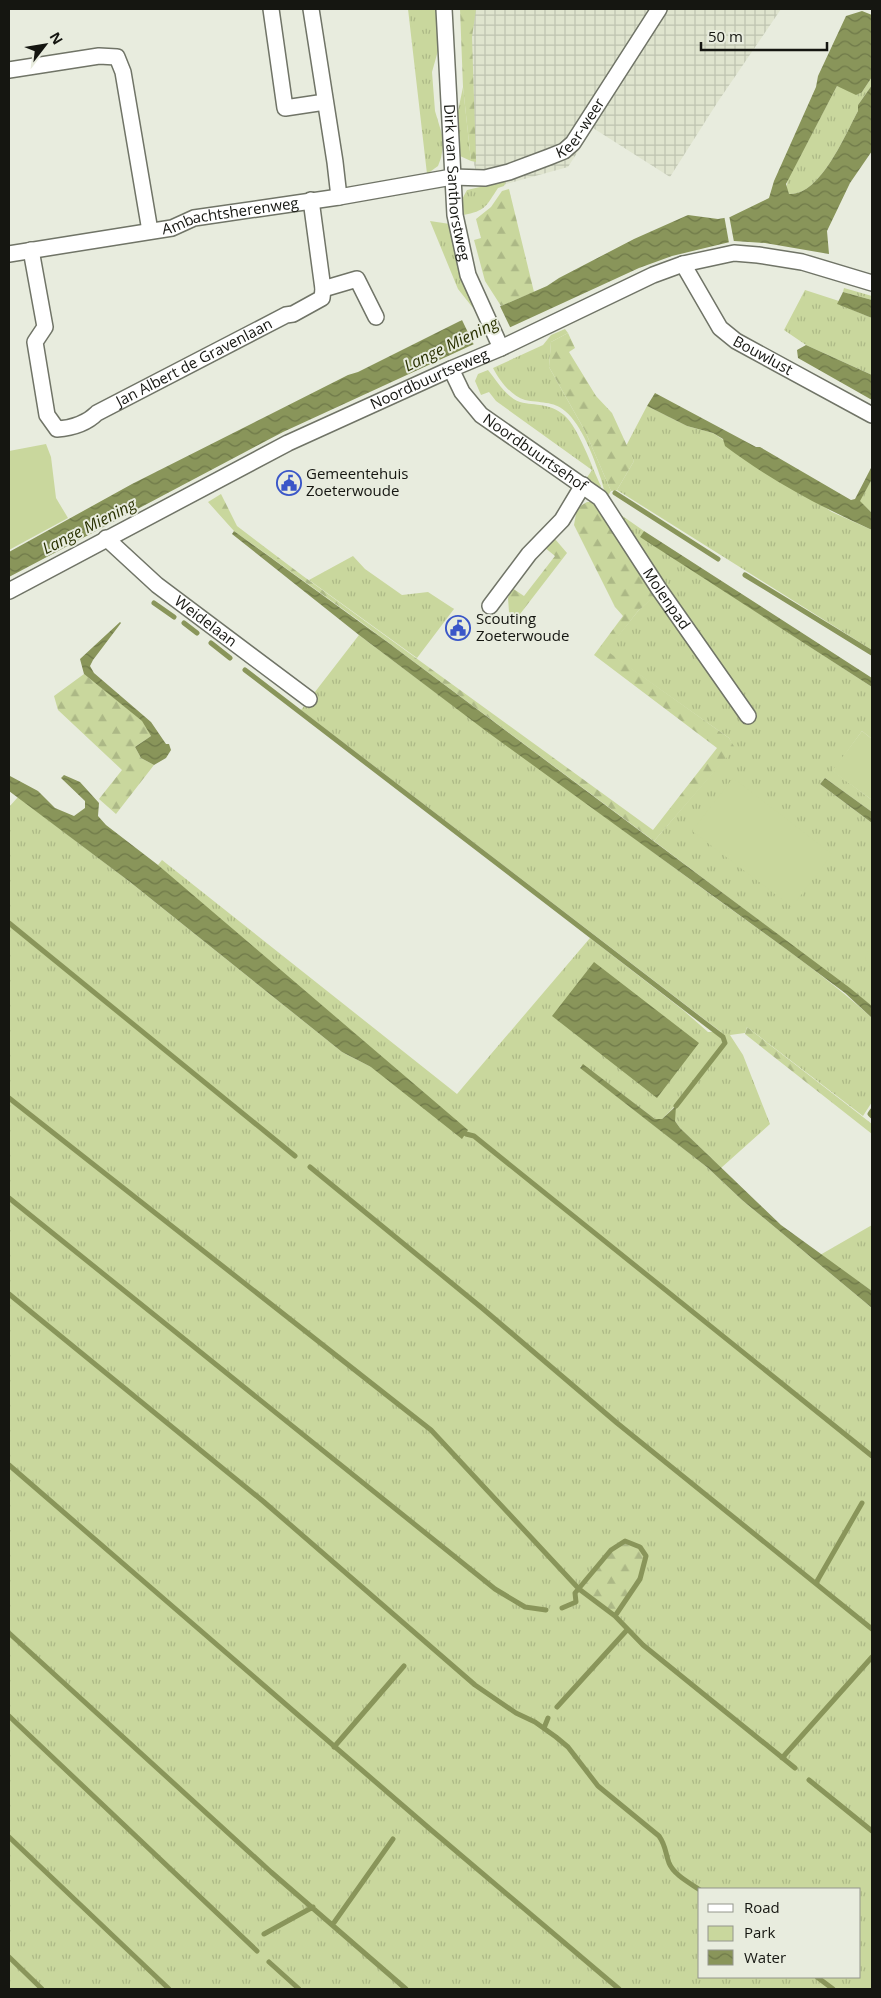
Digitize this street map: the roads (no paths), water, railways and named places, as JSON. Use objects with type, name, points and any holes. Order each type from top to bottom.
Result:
[{"type":"street","points":[[271,9],[285,108],[325,102]]},
{"type":"street","points":[[312,9],[339,198]]},
{"type":"street","name":"Dirk van Santhorstweg","points":[[444,9],[455,215],[468,275],[499,344]]},
{"type":"street","name":"Keer-weer","points":[[452,177],[485,178],[509,172],[556,154],[573,143],[659,9]]},
{"type":"street","points":[[9,70],[99,56],[116,57],[124,72],[150,231]]},
{"type":"street","name":"Ambachtsherenweg","points":[[9,254],[172,228],[194,218],[311,200],[339,198],[452,177]]},
{"type":"street","points":[[311,200],[323,289],[357,279],[376,318]]},
{"type":"street","name":"Jan Albert de Gravenlaan","points":[[31,250],[45,327],[35,342],[47,414],[57,428],[73,428],[97,413],[286,315],[293,314],[322,298],[323,289]]},
{"type":"street","name":"Noordbuurtseweg","points":[[9,590],[288,443],[451,369],[499,344],[683,264],[734,253],[758,254],[802,262],[872,282]]},
{"type":"street","name":"Bouwlust","points":[[683,264],[720,328],[736,341],[872,415]]},
{"type":"street","name":"Noordbuurtsehof","points":[[451,369],[462,392],[481,415],[583,485],[562,520],[529,554],[490,606]]},
{"type":"street","name":"Molenpad","points":[[583,485],[600,498],[659,590],[748,716]]},
{"type":"street","name":"Weidelaan","points":[[106,538],[157,585],[309,700]]},
{"type":"water","name":"Lange Miening","points":[[862,11],[872,15],[872,77],[862,92],[856,95],[837,86],[786,184],[789,194],[800,192],[821,175],[839,148],[858,111],[858,105],[872,85],[872,151],[850,183],[827,231],[829,254],[765,243],[734,241],[672,256],[639,268],[283,432],[9,577],[9,552],[132,484],[348,375],[358,372],[462,320],[547,286],[634,239],[688,215],[718,219],[730,217],[769,198],[774,181],[816,87],[818,76],[846,16]]},
{"type":"water","points":[[843,292],[872,300],[872,318],[837,304]]},
{"type":"water","points":[[806,345],[872,375],[872,400],[798,358],[797,350]]},
{"type":"water","points":[[655,393],[756,447],[760,447],[851,500],[855,499],[872,466],[872,479],[860,501],[872,513],[872,530],[834,512],[778,481],[725,446],[723,439],[713,433],[687,426],[647,406]]},
{"type":"water","points":[[234,531],[386,641],[850,988],[872,1006],[872,1018],[845,993],[486,731],[359,635],[232,534]]},
{"type":"water","points":[[644,531],[872,678],[872,687],[640,537]]},
{"type":"water","points":[[120,622],[90,666],[94,673],[151,722],[166,744],[169,744],[171,750],[166,758],[154,765],[141,758],[135,747],[151,736],[142,721],[84,674],[80,659]]},
{"type":"water","points":[[64,775],[80,782],[99,803],[98,816],[106,825],[158,865],[468,1130],[462,1139],[371,1067],[342,1052],[130,882],[9,791],[10,776],[38,791],[55,808],[74,816],[85,808],[85,801],[61,778]]},
{"type":"water","points":[[825,778],[872,812],[872,823],[820,784]]},
{"type":"water","points":[[594,962],[699,1043],[657,1098],[552,1016]]},
{"type":"water","points":[[583,1064],[655,1119],[662,1119],[676,1106],[675,1121],[680,1128],[781,1225],[872,1291],[872,1308],[742,1200],[708,1168],[580,1068]]},
{"type":"waterway","points":[[615,493],[718,559]]},
{"type":"waterway","points":[[745,575],[872,653]]},
{"type":"waterway","points":[[154,603],[174,617]]},
{"type":"waterway","points":[[184,623],[197,633]]},
{"type":"waterway","points":[[211,643],[230,658]]},
{"type":"waterway","points":[[245,670],[723,1037],[725,1043],[676,1106]]},
{"type":"waterway","points":[[9,923],[295,1156]]},
{"type":"waterway","points":[[9,1098],[431,1430],[579,1589],[615,1616],[643,1645],[795,1768]]},
{"type":"waterway","points":[[872,1111],[870,1114],[872,1116]]},
{"type":"waterway","points":[[466,1134],[474,1136],[872,1456]]},
{"type":"waterway","points":[[310,1167],[482,1308],[617,1423],[872,1629]]},
{"type":"waterway","points":[[9,1198],[495,1589],[525,1607],[546,1610]]},
{"type":"waterway","points":[[9,1294],[264,1502],[475,1685],[516,1713],[535,1722],[568,1747],[598,1786],[659,1836],[671,1867],[698,1889]]},
{"type":"waterway","points":[[9,1465],[430,1829],[619,1989]]},
{"type":"waterway","points":[[816,1583],[862,1503]]},
{"type":"waterway","points":[[562,1608],[576,1602],[575,1593],[611,1550],[625,1541],[640,1547],[646,1556],[640,1579],[615,1616]]},
{"type":"waterway","points":[[557,1707],[627,1630]]},
{"type":"waterway","points":[[9,1633],[271,1872],[406,1989]]},
{"type":"waterway","points":[[782,1758],[872,1657]]},
{"type":"waterway","points":[[334,1747],[404,1666]]},
{"type":"waterway","points":[[9,1716],[257,1951]]},
{"type":"waterway","points":[[544,1728],[548,1718]]},
{"type":"waterway","points":[[809,1780],[872,1831]]},
{"type":"waterway","points":[[9,1837],[169,1989]]},
{"type":"waterway","points":[[333,1924],[393,1839]]},
{"type":"waterway","points":[[264,1934],[313,1907]]},
{"type":"waterway","points":[[9,1957],[42,1989]]},
{"type":"waterway","points":[[269,1962],[299,1989]]},
{"type":"waterway","points":[[818,1978],[833,1989]]},
{"type":"place","name":"Gemeentehuis Zoeterwoude","points":[[289,483]]},
{"type":"place","name":"Scouting Zoeterwoude","points":[[458,628]]}]
